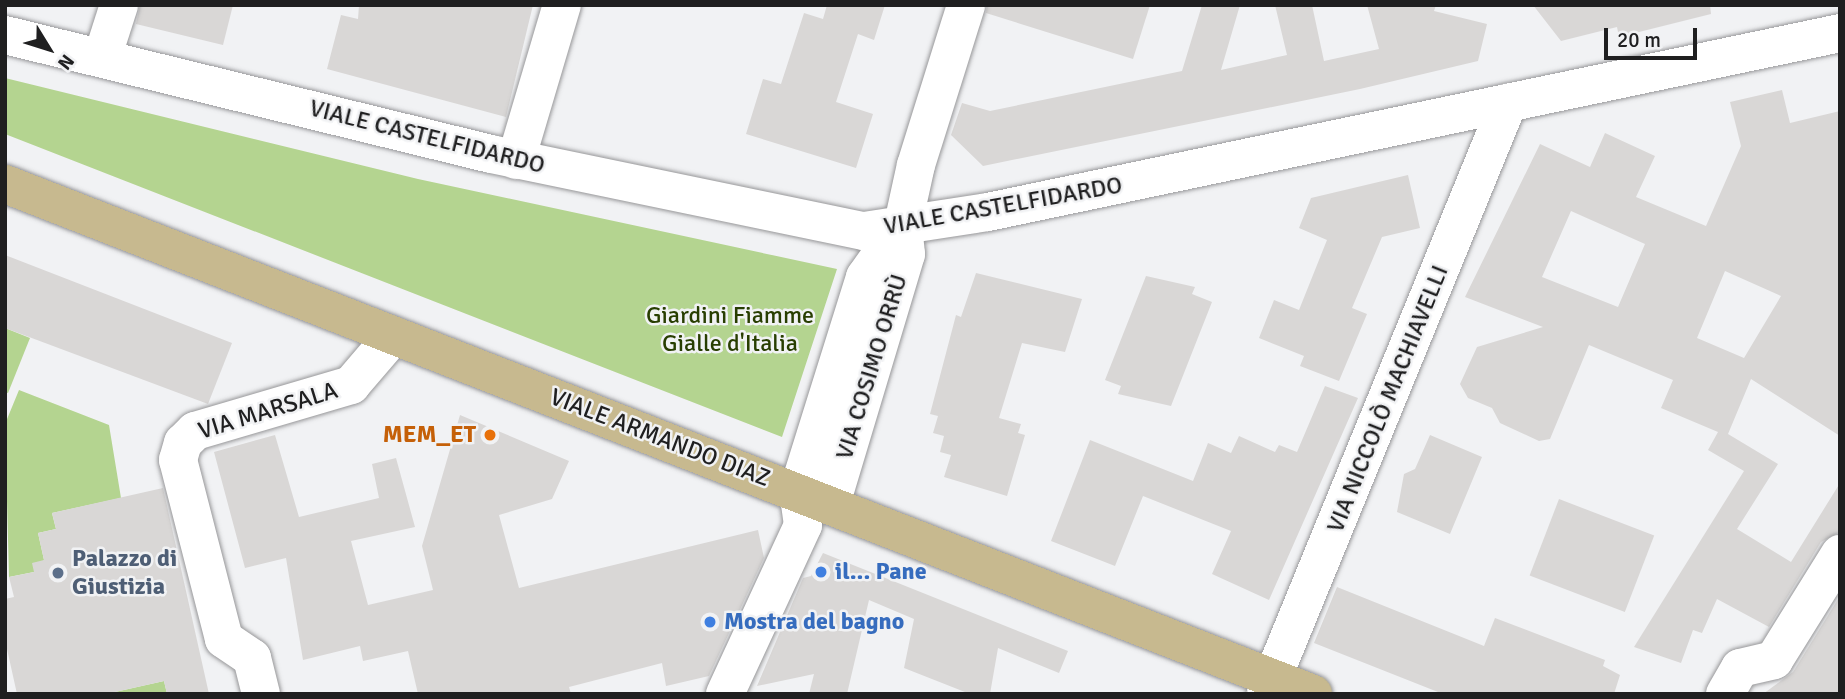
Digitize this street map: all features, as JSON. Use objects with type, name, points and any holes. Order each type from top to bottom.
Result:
[{"type":"main road","name":"VIALE ARMANDO DIAZ","points":[[5,184],[814,498],[1269,686],[1314,694]]},
{"type":"street","points":[[102,58],[118,5]]},
{"type":"street","points":[[516,160],[562,5]]},
{"type":"street","points":[[903,224],[966,5]]},
{"type":"street","name":"VIALE CASTELFIDARDO","points":[[5,34],[516,160],[864,231],[988,212],[1840,33]]},
{"type":"street","name":"VIA NICCOLÒ MACHIAVELLI","points":[[1269,686],[1508,103]]},
{"type":"street","name":"VIA COSIMO ORRÙ","points":[[814,498],[864,277],[903,224]]},
{"type":"street","name":"VIA MARSALA","points":[[261,694],[252,658],[223,639],[178,460],[195,431],[351,385],[393,336]]},
{"type":"street","points":[[725,694],[814,498]]},
{"type":"street","points":[[1724,694],[1740,668],[1774,660],[1840,554]]},
{"type":"green space","name":"Giardini Fiamme Gialle d'Italia","points":[[5,78],[418,179],[837,269],[782,437],[5,134]]},
{"type":"green space","points":[[5,328],[30,338],[8,393],[5,392]]},
{"type":"green space","points":[[19,390],[109,425],[121,498],[52,513],[56,529],[38,533],[44,560],[34,572],[9,577],[5,424]]},
{"type":"green space","points":[[164,681],[167,694],[106,694]]},
{"type":"building","points":[[140,5],[233,5],[223,45],[136,24]]},
{"type":"building","points":[[359,5],[533,5],[506,117],[327,69],[341,15],[358,19]]},
{"type":"building","points":[[827,5],[885,5],[874,40],[858,34],[836,102],[873,114],[856,168],[746,134],[763,79],[781,84],[804,13],[823,19]]},
{"type":"building","points":[[987,5],[1150,5],[1133,59],[986,13]]},
{"type":"building","points":[[1202,5],[1240,5],[1221,70],[1287,55],[1275,5],[1312,5],[1324,61],[1379,49],[1367,5],[1436,5],[1434,11],[1487,24],[1478,61],[1360,89],[983,166],[951,135],[962,103],[990,111],[1182,71]]},
{"type":"building","points":[[1533,5],[1710,5],[1711,14],[1619,37],[1617,27],[1561,41]]},
{"type":"building","points":[[1782,90],[1790,123],[1840,111],[1840,436],[1751,379],[1728,434],[1778,464],[1737,529],[1791,562],[1840,483],[1840,532],[1821,542],[1769,627],[1717,599],[1702,633],[1693,630],[1681,663],[1634,647],[1744,471],[1708,450],[1718,432],[1661,408],[1673,380],[1589,345],[1550,439],[1539,441],[1500,423],[1492,408],[1468,398],[1460,384],[1477,347],[1543,327],[1465,297],[1540,144],[1590,167],[1605,133],[1655,156],[1636,197],[1706,226],[1741,146],[1730,102]],"holes":[[[1571,211],[1645,244],[1618,307],[1542,277]],[[1725,271],[1781,296],[1744,358],[1697,338]]]},
{"type":"building","points":[[1408,175],[1420,228],[1382,237],[1352,308],[1367,314],[1339,381],[1300,366],[1304,356],[1259,338],[1274,300],[1299,310],[1327,240],[1299,228],[1311,198]]},
{"type":"building","points":[[5,255],[232,343],[208,404],[5,328]]},
{"type":"building","points":[[976,273],[1082,299],[1065,352],[1022,343],[999,418],[1021,424],[1018,433],[1025,435],[1007,496],[944,477],[951,455],[940,452],[944,436],[933,433],[938,416],[930,414],[956,315],[961,317]]},
{"type":"building","points":[[1146,276],[1195,287],[1192,294],[1212,302],[1171,406],[1118,394],[1121,386],[1105,380]]},
{"type":"building","points":[[1325,386],[1358,398],[1269,600],[1212,574],[1231,531],[1143,496],[1115,566],[1051,541],[1090,440],[1193,481],[1208,443],[1231,453],[1239,436],[1275,452],[1279,445],[1297,452]]},
{"type":"building","points":[[460,415],[569,461],[552,499],[499,515],[519,588],[758,530],[764,558],[709,676],[666,686],[662,663],[569,687],[571,694],[418,694],[408,651],[363,661],[360,646],[303,660],[286,558],[245,568],[214,452],[275,435],[299,517],[379,498],[372,464],[396,458],[415,527],[351,541],[368,605],[433,590],[422,546]]},
{"type":"building","points":[[1430,435],[1482,457],[1450,534],[1397,512],[1404,474],[1415,469]]},
{"type":"building","points":[[163,488],[209,694],[167,694],[164,681],[106,694],[17,694],[5,640],[5,599],[14,597],[9,577],[34,572],[32,563],[44,560],[38,533],[56,529],[52,513]]},
{"type":"building","points":[[1559,499],[1654,536],[1625,612],[1530,576]]},
{"type":"building","points":[[823,553],[1068,651],[1059,673],[998,648],[990,694],[970,694],[904,668],[914,619],[869,600],[847,694],[809,694],[814,674],[757,686],[803,578],[811,576]]},
{"type":"building","points":[[1337,587],[1484,646],[1495,618],[1605,660],[1603,666],[1620,675],[1614,694],[1443,694],[1314,643]]},
{"type":"building","points":[[1840,596],[1840,694],[1763,694],[1793,672]]},
{"type":"place","name":"MEM_ET","points":[[490,435]]},
{"type":"place","name":"il... Pane","points":[[821,572]]},
{"type":"place","name":"Palazzo di Giustizia","points":[[58,573]]},
{"type":"place","name":"Mostra del bagno","points":[[710,622]]}]
